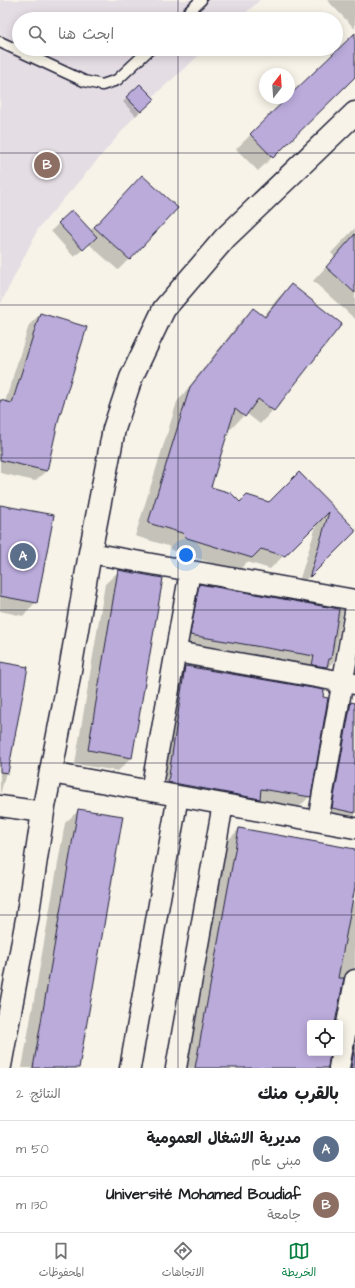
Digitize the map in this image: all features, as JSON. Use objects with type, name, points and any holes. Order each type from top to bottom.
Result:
[{"type":"main road","points":[[0,1066],[27,919],[43,812],[66,694],[90,553],[114,429],[131,378],[164,309],[225,238],[355,113]]},
{"type":"street","points":[[90,553],[355,600]]},
{"type":"street","points":[[151,791],[190,571]]},
{"type":"street","points":[[318,821],[349,683],[355,612]]},
{"type":"street","points":[[176,652],[349,683]]},
{"type":"street","points":[[51,773],[355,828]]},
{"type":"street","points":[[130,1068],[178,796]]},
{"type":"street","points":[[176,1068],[223,804]]},
{"type":"street","points":[[0,806],[43,812]]},
{"type":"street","points":[[339,1068],[351,1031],[355,980]]},
{"type":"lane","points":[[188,12],[201,0]]},
{"type":"lane","points":[[0,42],[12,48]]},
{"type":"lane","points":[[30,56],[84,81],[102,85],[117,80],[143,56]]},
{"type":"shaded area","points":[[0,0],[260,0],[247,12],[12,12],[12,56],[198,56],[148,101],[38,229],[0,305]]},
{"type":"building","points":[[355,33],[355,77],[273,158],[250,134],[281,104],[295,104],[295,90],[331,56],[343,56],[343,44]]},
{"type":"building","points":[[140,84],[155,99],[141,112],[126,97]]},
{"type":"building","points":[[142,175],[178,208],[130,260],[94,227]]},
{"type":"building","points":[[72,210],[97,237],[83,250],[58,223]]},
{"type":"building","points":[[355,234],[355,293],[326,267]]},
{"type":"building","points":[[291,284],[342,324],[274,411],[258,399],[245,417],[235,409],[211,487],[231,493],[240,502],[247,495],[269,502],[299,472],[355,529],[355,532],[309,578],[329,512],[285,556],[261,549],[252,558],[187,538],[182,533],[148,523],[190,387],[253,308],[265,317]]},
{"type":"building","points":[[40,313],[87,327],[59,418],[47,471],[0,460],[0,400],[12,403]]},
{"type":"building","points":[[0,505],[54,515],[37,603],[0,596]]},
{"type":"building","points":[[118,570],[163,578],[132,758],[88,750]]},
{"type":"building","points":[[199,584],[339,609],[331,659],[329,659],[327,667],[312,665],[314,656],[190,635]]},
{"type":"building","points":[[0,662],[28,667],[8,773],[0,772]]},
{"type":"building","points":[[185,666],[324,690],[323,697],[328,698],[311,797],[261,789],[260,799],[168,782]]},
{"type":"building","points":[[351,702],[355,703],[355,813],[332,808]]},
{"type":"building","points":[[78,809],[123,816],[79,1068],[33,1068]]},
{"type":"building","points":[[239,828],[355,849],[355,887],[338,978],[344,978],[336,1020],[307,1020],[307,1056],[330,1056],[328,1068],[195,1068]]},
{"type":"building","points":[[355,1044],[355,1068],[351,1068]]},
{"type":"place","name":"Université Mohamed Boudiaf","points":[[47,165]]},
{"type":"place","name":"مديرية الاشغال العمومية","points":[[23,556]]}]
